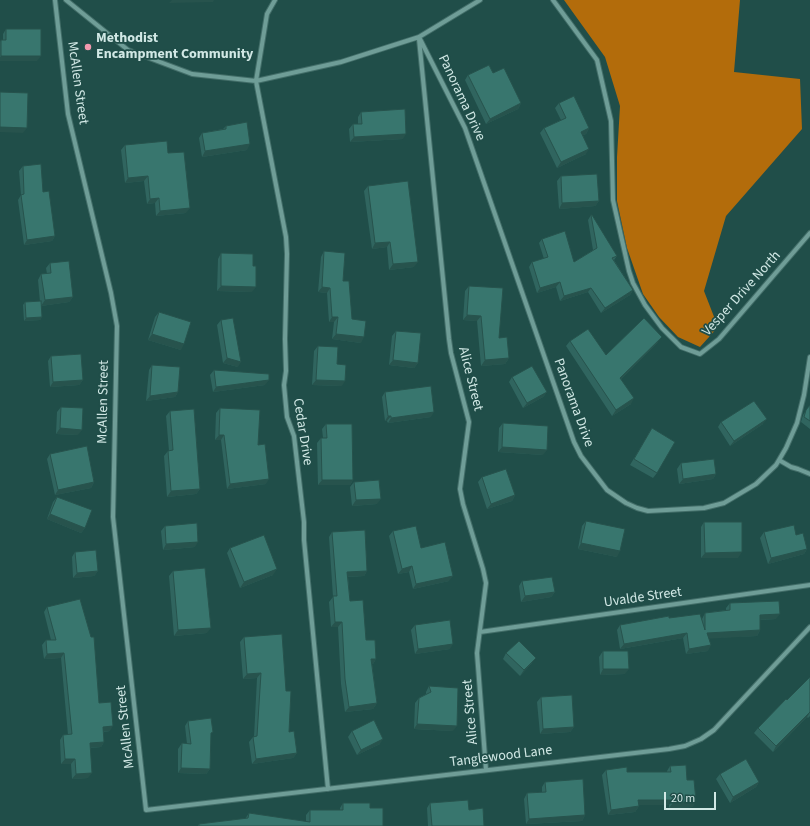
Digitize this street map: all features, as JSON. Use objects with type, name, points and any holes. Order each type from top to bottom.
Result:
[{"type":"street","name":"McAllen Street","points":[[55,0],[68,114],[111,293],[117,326],[113,516],[146,810]]},
{"type":"street","points":[[66,0],[128,50],[192,74],[256,81],[341,62],[419,37],[480,0]]},
{"type":"street","points":[[256,81],[267,14],[275,0]]},
{"type":"street","name":"Vesper Drive North","points":[[552,0],[597,60],[611,121],[613,200],[633,283],[645,305],[662,328],[681,347],[700,354],[719,339],[810,233]]},
{"type":"street","name":"Panorama Drive","points":[[419,37],[465,128],[574,442],[581,456],[607,490],[626,503],[648,511],[704,508],[724,503],[756,484],[776,465],[786,448],[797,423],[804,395],[810,357]]},
{"type":"street","name":"Alice Street","points":[[419,37],[449,339],[451,353],[469,422],[460,489],[462,504],[486,583],[477,653],[486,770]]},
{"type":"street","name":"Cedar Drive","points":[[256,81],[286,237],[286,371],[284,384],[287,417],[294,436],[304,522],[304,540],[328,789]]},
{"type":"street","points":[[779,460],[791,467],[810,474]]},
{"type":"street","name":"Uvalde Street","points":[[480,632],[810,585]]},
{"type":"street","name":"Tanglewood Lane","points":[[146,810],[686,746],[701,739],[714,730],[810,628]]},
{"type":"shaded area","points":[[564,0],[740,0],[734,72],[800,79],[802,129],[726,216],[704,291],[718,327],[700,347],[678,337],[659,317],[643,294],[627,248],[617,201],[617,157],[620,106],[605,57]]},
{"type":"building","points":[[6,29],[41,29],[41,56],[1,56],[1,40],[6,40]]},
{"type":"building","points":[[489,65],[493,73],[504,68],[521,103],[490,119],[468,75]]},
{"type":"building","points":[[0,92],[28,93],[27,128],[0,127]]},
{"type":"building","points":[[574,96],[589,128],[581,132],[589,149],[561,162],[544,128],[566,118],[559,103]]},
{"type":"building","points":[[405,109],[406,134],[354,137],[353,124],[362,124],[361,112]]},
{"type":"building","points":[[247,122],[250,144],[205,151],[202,133],[226,129],[226,126]]},
{"type":"building","points":[[167,141],[168,153],[184,152],[190,208],[160,211],[159,198],[150,199],[148,176],[128,178],[125,145]]},
{"type":"building","points":[[41,164],[43,192],[49,191],[55,236],[27,240],[21,195],[24,194],[23,166]]},
{"type":"building","points":[[597,174],[599,201],[562,203],[561,176]]},
{"type":"building","points":[[408,181],[418,262],[393,264],[390,242],[375,243],[368,186]]},
{"type":"building","points":[[591,215],[617,256],[612,258],[633,290],[605,308],[591,288],[564,296],[560,282],[540,288],[532,262],[548,257],[542,239],[565,231],[574,262],[597,248]]},
{"type":"building","points":[[324,251],[345,253],[343,281],[349,281],[352,319],[366,321],[364,337],[336,334],[338,317],[332,317],[330,288],[322,287]]},
{"type":"building","points":[[221,253],[253,254],[253,266],[256,266],[256,287],[221,286]]},
{"type":"building","points":[[69,261],[73,297],[45,300],[41,274],[51,273],[50,263]]},
{"type":"building","points":[[469,286],[503,288],[499,338],[507,337],[509,358],[485,360],[481,316],[467,315]]},
{"type":"building","points":[[41,301],[42,317],[26,318],[25,302]]},
{"type":"building","points":[[159,312],[191,322],[184,344],[152,334]]},
{"type":"building","points":[[233,318],[241,362],[227,358],[221,320]]},
{"type":"building","points":[[644,318],[662,337],[620,378],[634,398],[616,410],[570,341],[588,329],[606,355]]},
{"type":"building","points":[[396,331],[421,333],[418,363],[393,360]]},
{"type":"building","points":[[318,346],[338,347],[337,364],[346,365],[345,381],[316,380]]},
{"type":"building","points":[[81,354],[83,380],[53,382],[51,356]]},
{"type":"building","points":[[152,365],[180,367],[178,392],[150,396]]},
{"type":"building","points":[[532,366],[547,392],[527,403],[512,377]]},
{"type":"building","points":[[214,370],[269,374],[269,380],[216,387]]},
{"type":"building","points":[[431,386],[434,412],[391,418],[391,416],[388,416],[385,392]]},
{"type":"building","points":[[754,401],[767,419],[734,441],[721,422]]},
{"type":"building","points":[[810,405],[810,421],[804,417],[806,410]]},
{"type":"building","points":[[61,407],[83,408],[82,430],[60,428]]},
{"type":"building","points":[[220,408],[260,410],[258,445],[265,444],[269,479],[230,484],[224,435],[219,435]]},
{"type":"building","points":[[194,409],[200,489],[171,491],[168,451],[173,450],[170,411]]},
{"type":"building","points":[[503,423],[548,426],[547,450],[502,447]]},
{"type":"building","points":[[326,424],[352,424],[353,480],[322,480],[321,438],[327,438]]},
{"type":"building","points":[[652,428],[675,442],[657,473],[634,459]]},
{"type":"building","points":[[87,446],[94,482],[58,490],[50,454]]},
{"type":"building","points":[[714,459],[716,474],[683,479],[681,463]]},
{"type":"building","points":[[506,469],[515,495],[491,504],[482,477]]},
{"type":"building","points":[[379,480],[381,499],[356,500],[354,482]]},
{"type":"building","points":[[57,497],[92,510],[85,528],[50,514]]},
{"type":"building","points":[[586,521],[625,529],[620,551],[581,543]]},
{"type":"building","points":[[704,522],[742,522],[742,552],[705,553]]},
{"type":"building","points":[[197,523],[198,542],[166,544],[165,526]]},
{"type":"building","points":[[794,525],[796,535],[803,533],[807,549],[771,558],[764,532]]},
{"type":"building","points":[[416,526],[421,548],[445,542],[453,576],[416,584],[412,566],[402,569],[393,531]]},
{"type":"building","points":[[365,530],[367,571],[347,572],[350,601],[363,600],[366,640],[375,640],[376,659],[371,659],[377,703],[349,707],[345,679],[342,622],[335,622],[333,596],[337,596],[332,532]]},
{"type":"building","points":[[264,535],[277,569],[244,582],[230,548]]},
{"type":"building","points":[[96,550],[98,571],[77,573],[75,552]]},
{"type":"building","points":[[205,568],[211,628],[178,630],[173,571]]},
{"type":"building","points":[[552,577],[555,592],[525,596],[522,581]]},
{"type":"building","points":[[80,599],[91,637],[94,637],[99,703],[111,702],[113,726],[103,727],[104,742],[90,743],[92,773],[76,774],[75,759],[65,759],[63,735],[72,734],[64,653],[47,654],[46,640],[56,640],[47,607]]},
{"type":"building","points":[[779,601],[780,614],[760,615],[760,630],[707,633],[711,645],[689,649],[687,633],[624,644],[620,625],[669,616],[669,618],[700,614],[705,630],[705,613],[730,610],[730,603]]},
{"type":"building","points":[[450,620],[453,644],[418,649],[415,625]]},
{"type":"building","points":[[282,634],[286,691],[291,691],[289,732],[294,731],[297,753],[256,759],[253,737],[257,736],[261,673],[247,674],[244,637]]},
{"type":"building","points":[[519,641],[536,658],[524,670],[506,653]]},
{"type":"building","points":[[603,651],[628,651],[629,669],[603,669]]},
{"type":"building","points":[[810,677],[810,712],[776,746],[758,728]]},
{"type":"building","points":[[429,686],[458,688],[457,726],[417,724],[419,698],[431,692]]},
{"type":"building","points":[[572,695],[574,727],[543,729],[541,697]]},
{"type":"building","points":[[211,718],[213,732],[211,733],[210,769],[181,768],[182,743],[191,744],[188,721]]},
{"type":"building","points":[[374,720],[383,739],[361,750],[352,731]]},
{"type":"building","points":[[746,759],[759,782],[733,797],[720,774]]},
{"type":"building","points":[[686,765],[687,780],[694,780],[696,801],[673,803],[673,800],[638,800],[639,806],[611,810],[606,770],[627,767],[627,772],[671,772],[670,766]]},
{"type":"building","points":[[583,779],[585,815],[529,819],[527,793],[546,792],[545,782]]},
{"type":"building","points":[[468,800],[469,810],[483,808],[484,826],[432,826],[430,803]]},
{"type":"building","points":[[343,803],[370,803],[370,808],[383,808],[383,826],[199,826],[199,824],[248,818],[249,813],[310,822],[310,810],[343,810]]},
{"type":"place","name":"Methodist Encampment Community","points":[[88,47]]}]
